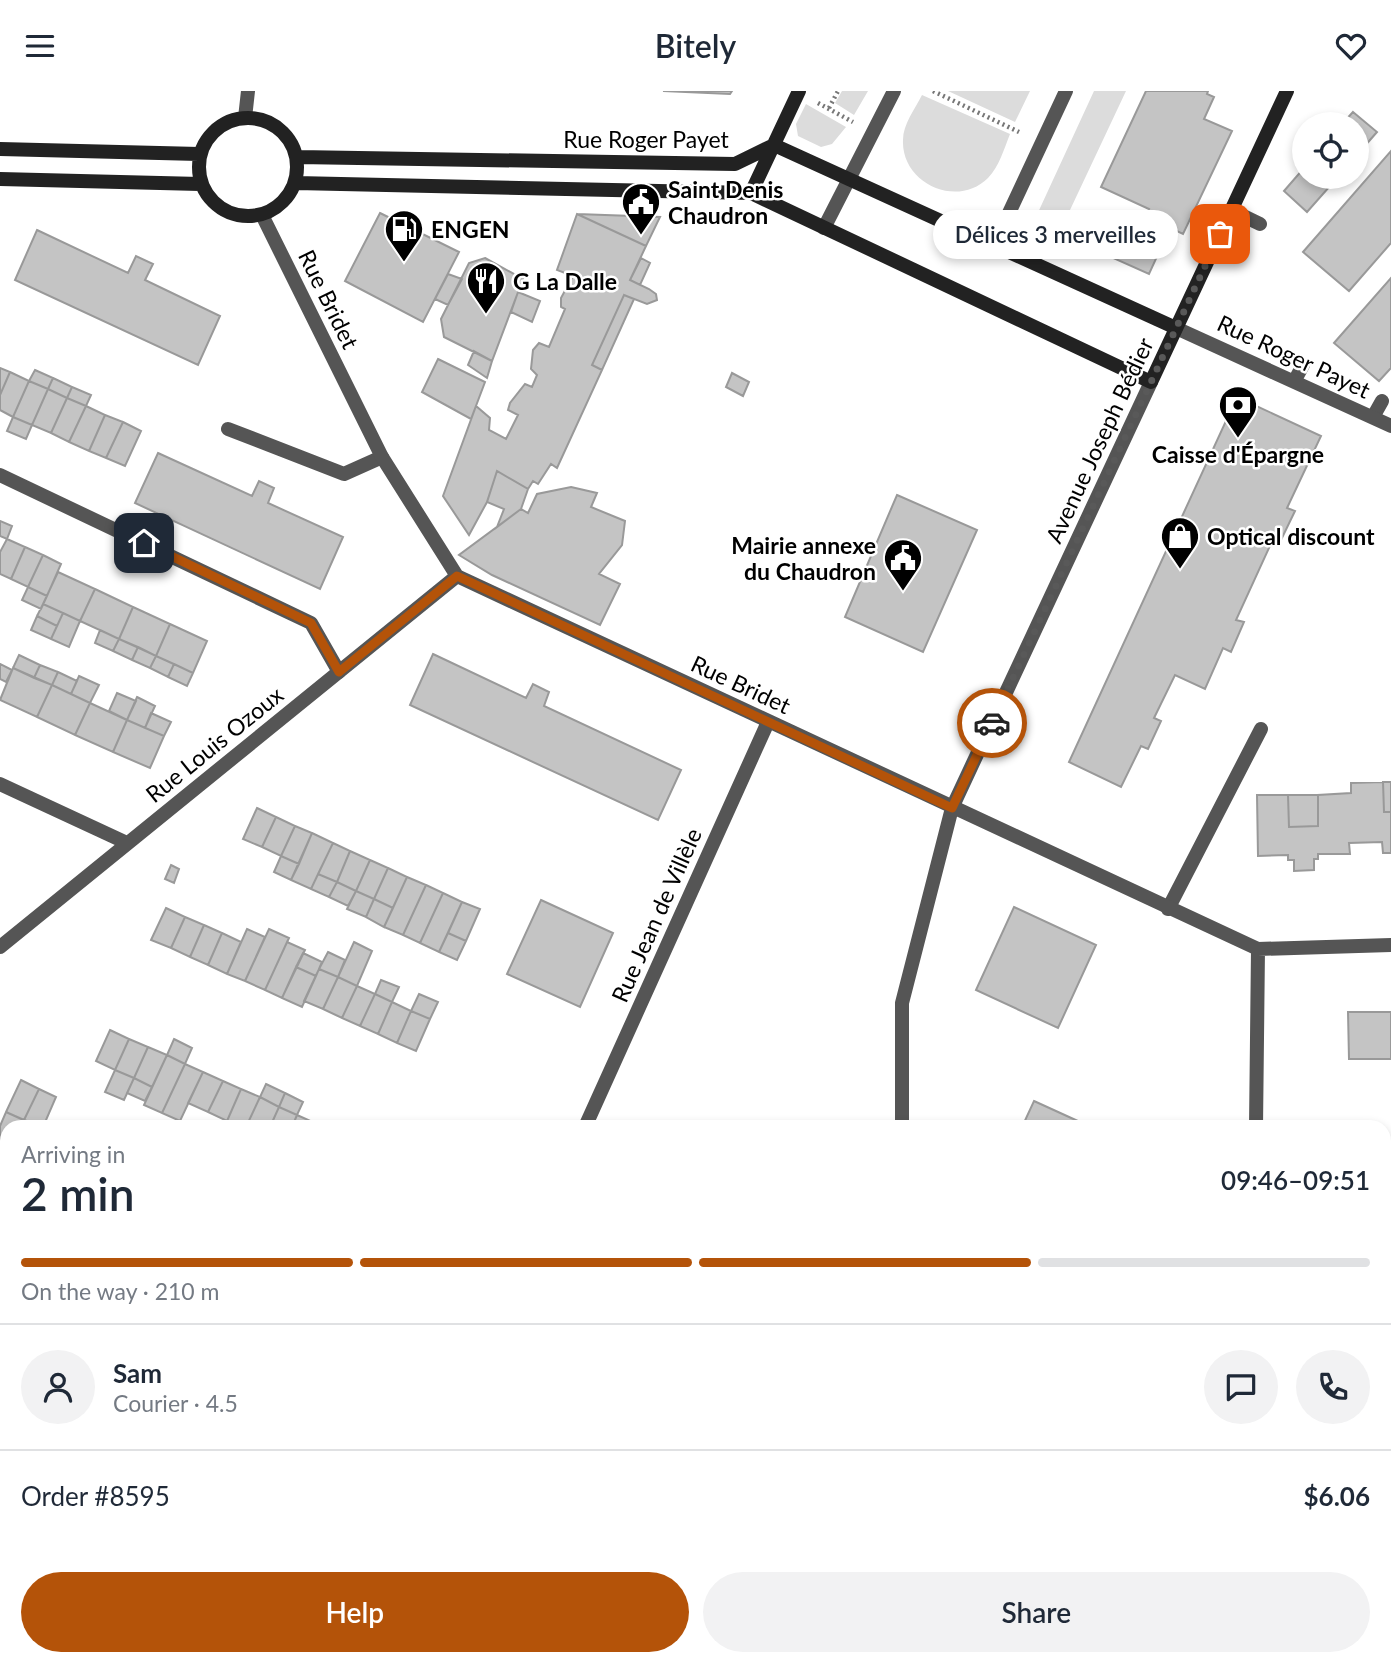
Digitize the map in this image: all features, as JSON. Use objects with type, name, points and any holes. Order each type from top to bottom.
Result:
[{"type":"street","points":[[245,118],[248,91]]},
{"type":"street","points":[[824,228],[894,91]]},
{"type":"street","points":[[995,243],[1066,91]]},
{"type":"street","name":"Avenue Joseph Bédier","points":[[902,1120],[902,1003],[952,808],[1287,91]]},
{"type":"street","points":[[751,193],[799,92]]},
{"type":"street","points":[[245,118],[269,120],[287,134],[298,157],[296,183],[284,202],[262,215],[238,216],[217,207],[200,184],[199,154],[212,130],[245,118]]},
{"type":"street","name":"Rue Roger Payet","points":[[298,157],[735,164],[774,145],[995,243],[1391,426]]},
{"type":"street","points":[[0,149],[199,154]]},
{"type":"street","points":[[0,179],[200,184]]},
{"type":"street","points":[[296,183],[751,193],[1151,382]]},
{"type":"street","points":[[1231,211],[1260,224]]},
{"type":"street","name":"Rue Bridet","points":[[262,215],[382,457],[457,576],[1167,909],[1258,949],[1391,945]]},
{"type":"street","points":[[1295,380],[1303,365]]},
{"type":"street","points":[[1373,417],[1382,401]]},
{"type":"street","points":[[228,429],[344,474],[382,457]]},
{"type":"street","points":[[0,475],[311,623],[339,672]]},
{"type":"street","name":"Rue Louis Ozoux","points":[[0,947],[457,576]]},
{"type":"street","name":"Rue Jean de Villèle","points":[[588,1120],[768,722]]},
{"type":"street","points":[[1167,909],[1261,729]]},
{"type":"street","points":[[0,784],[127,843]]},
{"type":"street","points":[[1256,1120],[1258,949]]},
{"type":"path","points":[[829,108],[838,91]]},
{"type":"path","points":[[933,91],[1019,132]]},
{"type":"path","points":[[799,92],[872,133]]},
{"type":"path","points":[[1027,224],[1061,241]]},
{"type":"shaded area","points":[[842,91],[868,91],[854,115],[835,103]]},
{"type":"shaded area","points":[[948,91],[1030,91],[1015,122]]},
{"type":"shaded area","points":[[1094,91],[1126,91],[1054,244],[1029,232]]},
{"type":"shaded area","points":[[922,95],[1010,134],[995,169],[975,187],[947,191],[933,187],[911,168],[905,155],[903,140],[907,122]]},
{"type":"shaded area","points":[[806,104],[846,127],[832,144],[821,147],[798,136],[796,124]]},
{"type":"building","points":[[663,91],[732,91],[730,94]]},
{"type":"building","points":[[1146,91],[1208,91],[1207,94],[1214,97],[1204,119],[1232,131],[1183,234],[1145,216],[1149,209],[1101,187]]},
{"type":"building","points":[[1369,125],[1377,132],[1369,141]]},
{"type":"building","points":[[1391,151],[1391,243],[1349,291],[1303,252],[1358,189],[1369,189],[1369,176]]},
{"type":"building","points":[[1292,182],[1292,189],[1327,189],[1307,212],[1284,191]]},
{"type":"building","name":"ENGEN","points":[[380,213],[459,252],[423,322],[345,281]]},
{"type":"building","points":[[577,214],[646,246],[630,280],[656,294],[657,300],[647,304],[624,295],[592,365],[602,370],[557,468],[551,464],[538,484],[533,481],[528,489],[497,471],[487,502],[469,535],[443,496],[476,406],[490,418],[489,430],[506,439],[518,415],[508,410],[510,403],[525,384],[532,387],[537,375],[531,369],[533,350],[539,343],[549,347],[565,309],[561,307],[561,298],[573,276],[557,270]]},
{"type":"building","points":[[577,214],[660,217],[646,246]]},
{"type":"building","points":[[1145,216],[1170,228],[1149,274],[1091,248],[1103,222],[1136,236]]},
{"type":"building","points":[[37,230],[128,273],[136,256],[153,264],[145,280],[220,316],[198,365],[15,280]]},
{"type":"building","points":[[485,258],[523,279],[492,361],[444,337],[441,319],[469,263]]},
{"type":"building","points":[[641,258],[650,263],[640,285],[630,280]]},
{"type":"building","points":[[448,274],[462,279],[448,305],[435,299]]},
{"type":"building","points":[[1391,278],[1391,368],[1379,381],[1334,343]]},
{"type":"building","points":[[518,292],[540,301],[532,322],[511,312]]},
{"type":"building","points":[[624,295],[634,299],[602,370],[592,365]]},
{"type":"building","points":[[474,351],[492,361],[487,378],[468,365]]},
{"type":"building","points":[[438,359],[485,382],[471,419],[422,392]]},
{"type":"building","points":[[0,368],[10,372],[0,395]]},
{"type":"building","points":[[35,370],[53,378],[48,389],[29,381]]},
{"type":"building","points":[[10,372],[29,381],[13,417],[0,410],[0,395]]},
{"type":"building","points":[[732,373],[749,382],[743,396],[726,387]]},
{"type":"building","points":[[53,378],[72,387],[67,398],[48,389]]},
{"type":"building","points":[[29,381],[48,389],[32,425],[13,417]]},
{"type":"building","points":[[72,387],[91,395],[86,406],[67,398]]},
{"type":"building","points":[[48,389],[67,398],[51,433],[32,425]]},
{"type":"building","points":[[1237,397],[1321,436],[1287,508],[1295,511],[1281,540],[1274,537],[1236,620],[1244,622],[1231,652],[1223,648],[1205,689],[1175,675],[1154,718],[1161,721],[1148,749],[1141,746],[1121,787],[1069,762]]},
{"type":"building","points":[[67,398],[86,406],[69,442],[51,433]]},
{"type":"building","points":[[86,406],[105,415],[89,451],[69,442]]},
{"type":"building","points":[[105,415],[123,422],[106,458],[89,451]]},
{"type":"building","points":[[13,417],[32,425],[26,439],[7,431]]},
{"type":"building","points":[[123,422],[141,431],[125,466],[106,458]]},
{"type":"building","points":[[158,453],[252,496],[259,481],[274,488],[268,503],[343,537],[320,589],[135,503]]},
{"type":"building","points":[[497,471],[528,489],[521,509],[497,527],[504,509],[487,502]]},
{"type":"building","points":[[571,487],[597,493],[591,507],[625,521],[622,545],[599,574],[620,584],[600,625],[492,575],[459,555],[521,509],[528,513],[537,494]]},
{"type":"building","name":"Mairie annexe du Chaudron","points":[[897,495],[977,530],[923,652],[845,617]]},
{"type":"building","points":[[0,521],[12,526],[7,539],[0,536]]},
{"type":"building","points":[[7,539],[25,547],[11,579],[0,574],[0,552]]},
{"type":"building","points":[[25,547],[43,555],[28,587],[11,579]]},
{"type":"building","points":[[43,555],[61,564],[47,596],[28,587]]},
{"type":"building","points":[[58,572],[95,589],[80,621],[43,604]]},
{"type":"building","points":[[28,587],[47,596],[41,609],[22,600]]},
{"type":"building","points":[[95,589],[133,607],[119,639],[80,621]]},
{"type":"building","points":[[43,604],[63,613],[57,626],[37,616]]},
{"type":"building","points":[[133,607],[170,624],[156,656],[119,639]]},
{"type":"building","points":[[63,613],[80,621],[69,647],[51,639]]},
{"type":"building","points":[[37,616],[57,626],[51,639],[31,630]]},
{"type":"building","points":[[170,624],[207,641],[193,673],[156,656]]},
{"type":"building","points":[[100,630],[119,639],[113,651],[95,643]]},
{"type":"building","points":[[119,639],[138,647],[132,660],[113,651]]},
{"type":"building","points":[[138,647],[156,656],[150,668],[132,660]]},
{"type":"building","points":[[433,654],[526,698],[533,684],[549,692],[544,706],[681,770],[658,820],[410,705]]},
{"type":"building","points":[[19,655],[40,665],[34,678],[13,668]]},
{"type":"building","points":[[156,656],[174,664],[168,677],[150,668]]},
{"type":"building","points":[[0,664],[12,670],[6,682],[0,679]]},
{"type":"building","points":[[174,664],[193,673],[187,686],[168,677]]},
{"type":"building","points":[[40,665],[58,672],[52,685],[34,678]]},
{"type":"building","points":[[13,668],[52,685],[37,717],[0,700]]},
{"type":"building","points":[[58,672],[77,681],[71,694],[52,685]]},
{"type":"building","points":[[79,676],[99,685],[90,703],[71,694]]},
{"type":"building","points":[[52,685],[90,703],[75,735],[37,717]]},
{"type":"building","points":[[117,693],[136,701],[127,720],[109,711]]},
{"type":"building","points":[[137,697],[155,706],[145,728],[127,720]]},
{"type":"building","points":[[90,703],[127,720],[113,752],[75,735]]},
{"type":"building","points":[[151,713],[171,722],[164,736],[145,728]]},
{"type":"building","points":[[127,720],[164,736],[150,768],[113,752]]},
{"type":"building","points":[[1383,782],[1384,812],[1391,812],[1391,853],[1383,853],[1382,842],[1349,843],[1350,854],[1318,854],[1318,859],[1314,859],[1314,870],[1294,871],[1294,860],[1288,860],[1288,855],[1258,856],[1257,795],[1288,795],[1289,827],[1318,826],[1318,795],[1351,793],[1351,783]]},
{"type":"building","points":[[1383,782],[1391,782],[1391,812],[1384,812]]},
{"type":"building","points":[[1288,795],[1318,795],[1318,826],[1289,827]]},
{"type":"building","points":[[257,808],[276,817],[262,847],[243,839]]},
{"type":"building","points":[[276,817],[295,826],[281,856],[262,847]]},
{"type":"building","points":[[295,826],[312,833],[299,864],[281,856]]},
{"type":"building","points":[[312,833],[333,843],[311,889],[291,880]]},
{"type":"building","points":[[333,843],[350,851],[337,882],[318,874]]},
{"type":"building","points":[[350,851],[370,860],[356,891],[337,882]]},
{"type":"building","points":[[281,856],[299,864],[291,880],[274,872]]},
{"type":"building","points":[[370,860],[388,868],[374,899],[356,891]]},
{"type":"building","points":[[171,865],[179,869],[174,883],[165,879]]},
{"type":"building","points":[[388,868],[407,877],[393,908],[374,899]]},
{"type":"building","points":[[318,874],[337,882],[329,897],[311,889]]},
{"type":"building","points":[[407,877],[426,885],[403,935],[384,927]]},
{"type":"building","points":[[337,882],[356,891],[348,906],[329,897]]},
{"type":"building","points":[[426,885],[443,893],[420,943],[403,935]]},
{"type":"building","points":[[356,891],[374,899],[366,917],[347,909]]},
{"type":"building","points":[[443,893],[462,902],[439,952],[420,943]]},
{"type":"building","points":[[374,899],[393,908],[384,927],[366,917]]},
{"type":"building","points":[[541,900],[613,933],[580,1007],[507,974]]},
{"type":"building","points":[[462,902],[480,909],[466,941],[448,933]]},
{"type":"building","points":[[1014,907],[1096,945],[1058,1028],[976,990]]},
{"type":"building","points":[[166,908],[185,917],[171,948],[151,940]]},
{"type":"building","points":[[185,917],[204,925],[190,957],[171,948]]},
{"type":"building","points":[[204,925],[222,933],[208,965],[190,957]]},
{"type":"building","points":[[247,929],[265,937],[245,981],[227,974]]},
{"type":"building","points":[[269,929],[289,938],[265,990],[245,981]]},
{"type":"building","points":[[222,933],[241,942],[227,974],[208,965]]},
{"type":"building","points":[[448,933],[466,941],[457,960],[439,952]]},
{"type":"building","points":[[287,942],[305,950],[282,998],[265,990]]},
{"type":"building","points":[[354,942],[372,951],[357,986],[338,977]]},
{"type":"building","points":[[328,952],[345,960],[338,977],[319,969]]},
{"type":"building","points":[[303,953],[322,962],[316,976],[296,967]]},
{"type":"building","points":[[296,967],[316,976],[302,1007],[282,998]]},
{"type":"building","points":[[319,969],[338,977],[323,1009],[304,1001]]},
{"type":"building","points":[[338,977],[357,986],[342,1018],[323,1009]]},
{"type":"building","points":[[381,980],[399,987],[392,1002],[375,994]]},
{"type":"building","points":[[357,986],[375,994],[360,1026],[342,1018]]},
{"type":"building","points":[[375,994],[392,1002],[378,1034],[360,1026]]},
{"type":"building","points":[[419,994],[438,1002],[430,1019],[411,1011]]},
{"type":"building","points":[[392,1002],[411,1011],[397,1043],[378,1034]]},
{"type":"building","points":[[411,1011],[430,1019],[416,1051],[397,1043]]},
{"type":"building","points":[[1348,1012],[1391,1012],[1391,1059],[1349,1059]]},
{"type":"building","points":[[110,1030],[129,1039],[115,1070],[96,1061]]},
{"type":"building","points":[[129,1039],[148,1047],[134,1078],[115,1070]]},
{"type":"building","points":[[174,1039],[192,1048],[185,1064],[167,1055]]},
{"type":"building","points":[[148,1047],[167,1055],[152,1087],[134,1078]]},
{"type":"building","points":[[167,1055],[185,1064],[162,1113],[144,1105]]},
{"type":"building","points":[[185,1064],[203,1072],[180,1120],[162,1113]]},
{"type":"building","points":[[115,1070],[134,1078],[124,1100],[105,1092]]},
{"type":"building","points":[[203,1072],[223,1081],[208,1112],[188,1103]]},
{"type":"building","points":[[134,1078],[152,1087],[145,1101],[127,1093]]},
{"type":"building","points":[[21,1080],[39,1089],[24,1120],[6,1112]]},
{"type":"building","points":[[223,1081],[241,1089],[227,1120],[208,1112]]},
{"type":"building","points":[[266,1084],[285,1093],[279,1107],[260,1097]]},
{"type":"building","points":[[39,1089],[56,1097],[46,1120],[24,1120]]},
{"type":"building","points":[[241,1089],[260,1097],[249,1120],[227,1120]]},
{"type":"building","points":[[285,1093],[303,1102],[297,1115],[279,1107]]},
{"type":"building","points":[[260,1097],[279,1107],[273,1120],[249,1120]]},
{"type":"building","points":[[1034,1101],[1076,1120],[1025,1120]]},
{"type":"building","points":[[279,1107],[297,1115],[295,1120],[273,1120]]},
{"type":"building","points":[[6,1112],[24,1120],[3,1120]]},
{"type":"building","points":[[297,1115],[308,1120],[295,1120]]},
{"type":"way so far","points":[[992,723],[1220,234]]},
{"type":"place","name":"Délices 3 merveilles","points":[[1220,234]]},
{"type":"place","name":"Saint Denis Chaudron","points":[[641,236]]},
{"type":"place","name":"ENGEN","points":[[404,263]]},
{"type":"place","name":"G La Dalle","points":[[486,315]]},
{"type":"place","name":"Caisse d'Épargne","points":[[1238,439]]},
{"type":"place","name":"Optical discount","points":[[1180,570]]},
{"type":"place","name":"Mairie annexe du Chaudron","points":[[903,592]]},
{"type":"route","points":[[144,543],[311,623],[339,672],[457,576],[952,808],[992,723]]}]
